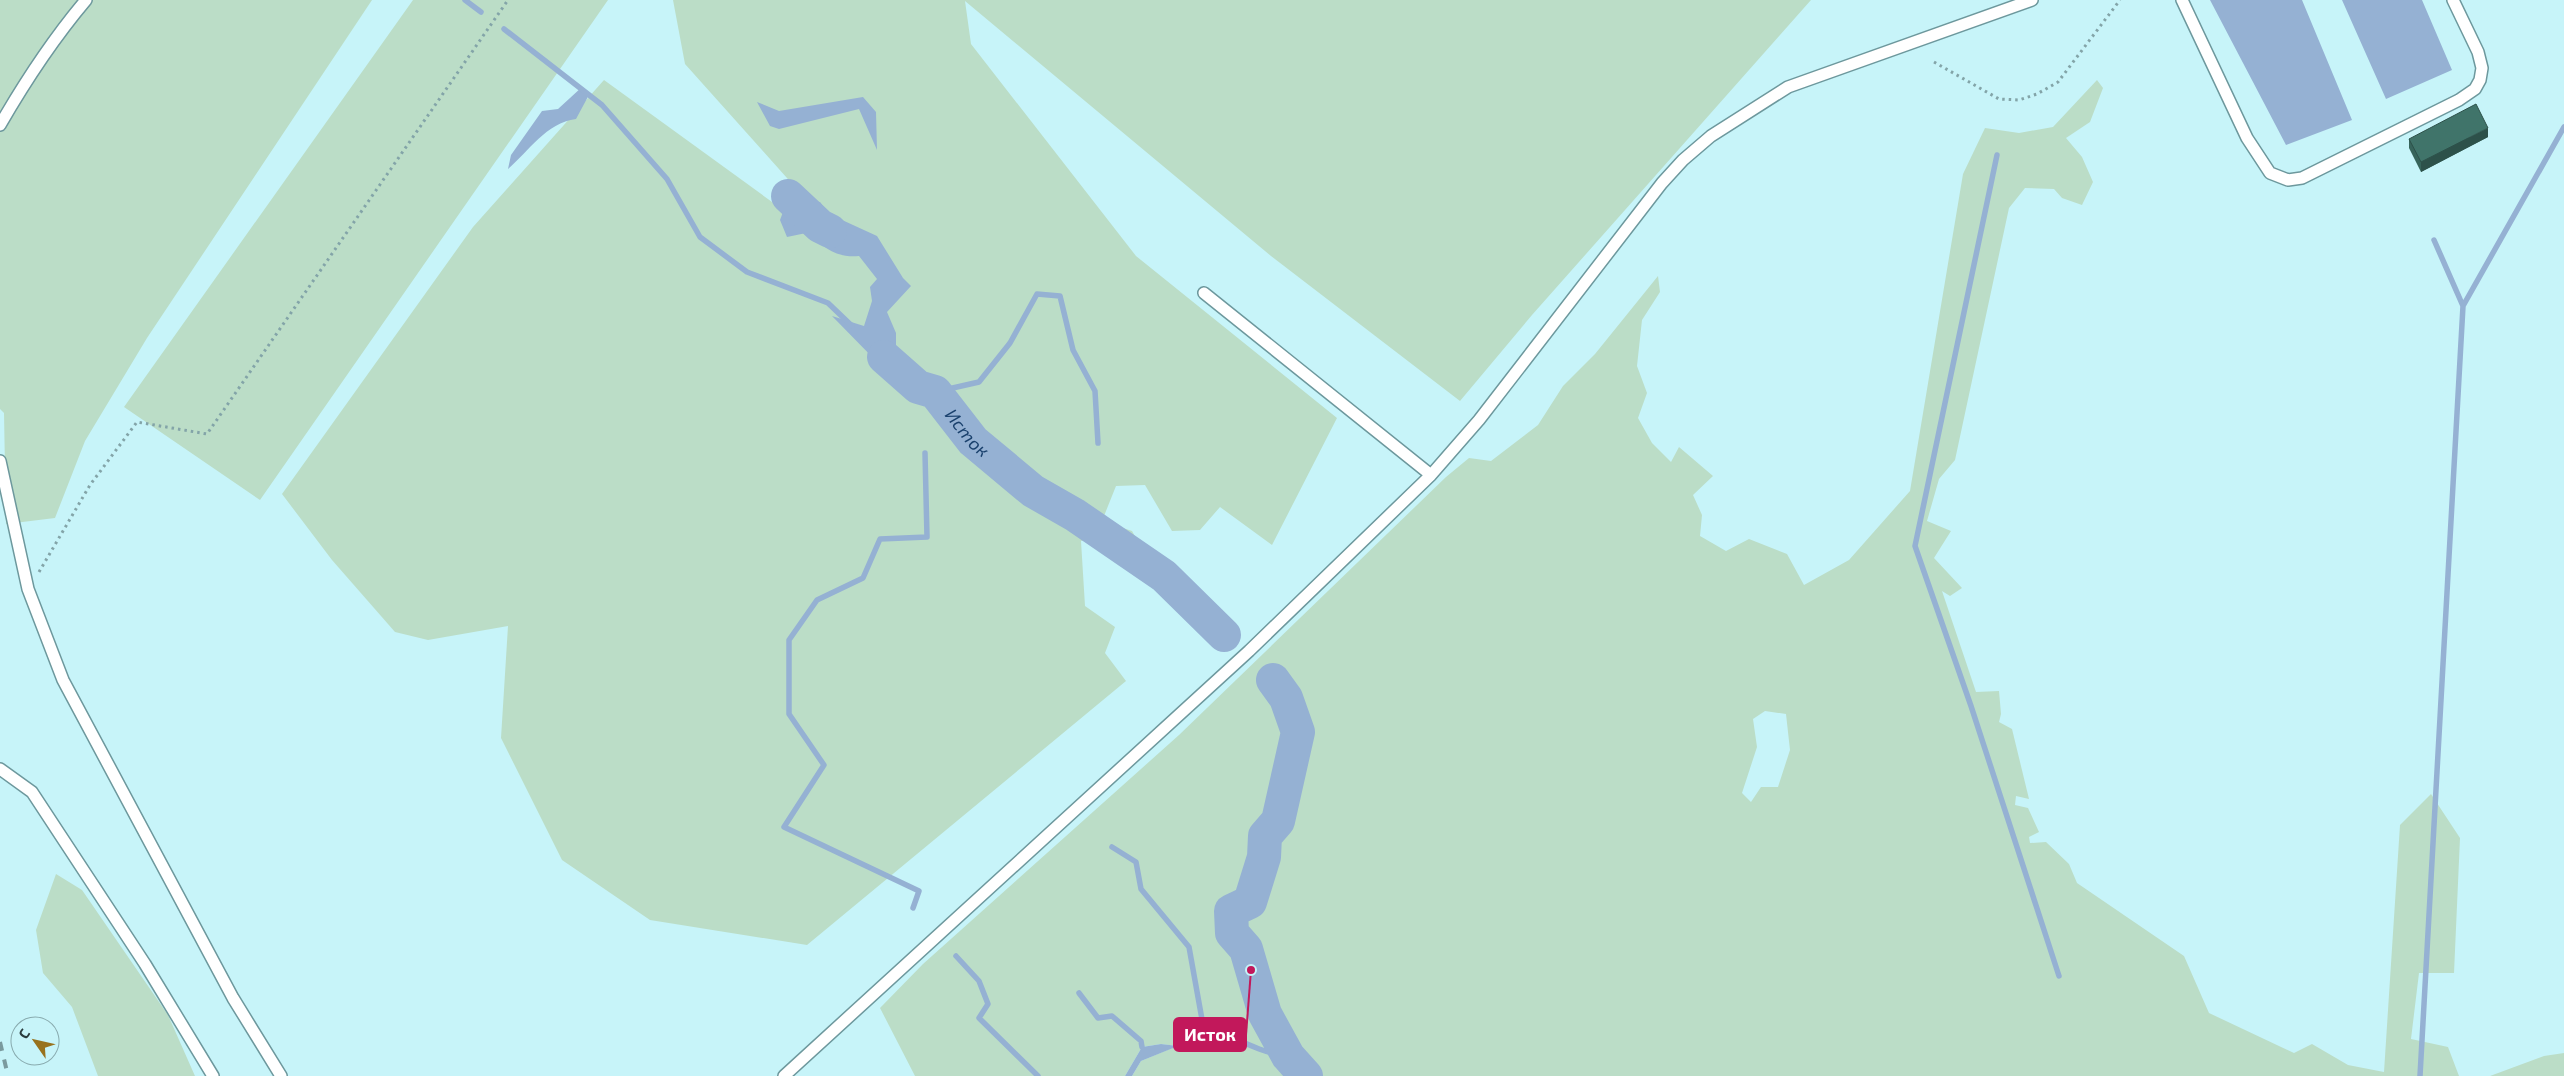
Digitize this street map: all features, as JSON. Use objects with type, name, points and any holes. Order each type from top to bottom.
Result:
[{"type":"lane","points":[[0,124],[23,84],[61,29],[86,0]]},
{"type":"lane","points":[[784,1076],[1249,651],[1432,475],[1479,420],[1662,183],[1683,160],[1711,136],[1788,87],[2032,0]]},
{"type":"lane","points":[[2182,0],[2247,138],[2270,173],[2288,180],[2302,178],[2362,149],[2459,100],[2475,89],[2480,80],[2482,68],[2478,52],[2453,0]]},
{"type":"lane","points":[[1204,293],[1432,475]]},
{"type":"lane","points":[[0,461],[28,589],[64,680],[228,990],[280,1075]]},
{"type":"lane","points":[[0,768],[32,792],[145,964],[213,1076]]},
{"type":"path","points":[[28,589],[90,485],[137,422],[207,434],[508,0]]},
{"type":"path","points":[[1934,62],[1999,99],[2019,100],[2037,94],[2058,82],[2120,0]]},
{"type":"green space","points":[[0,0],[372,0],[147,338],[85,441],[55,518],[6,524],[4,413],[0,409]]},
{"type":"green space","points":[[413,0],[608,0],[260,500],[124,407]]},
{"type":"green space","points":[[673,0],[1811,0],[1532,315],[1460,401],[1271,256],[965,1],[971,44],[1136,256],[1337,418],[1272,545],[1220,507],[1200,530],[1172,531],[1145,485],[1116,486],[1102,521],[1132,531],[1146,556],[1128,561],[1111,534],[1081,541],[1085,606],[1115,627],[1105,653],[1126,681],[807,945],[650,920],[562,860],[501,738],[508,626],[428,640],[395,632],[332,560],[282,494],[473,227],[604,80],[779,207],[795,187],[685,64]]},
{"type":"green space","points":[[2097,80],[2103,88],[2090,122],[2066,138],[2082,157],[2093,182],[2082,205],[2062,198],[2054,189],[2025,188],[2009,208],[1955,460],[1939,479],[1927,521],[1951,531],[1934,558],[1962,588],[1950,596],[1942,591],[1976,692],[1999,691],[2001,714],[1999,722],[2012,729],[2029,799],[2016,796],[2015,805],[2028,808],[2039,832],[2029,837],[2030,843],[2046,842],[2069,864],[2077,883],[2184,956],[2209,1013],[2294,1053],[2312,1044],[2348,1065],[2384,1072],[2400,825],[2431,794],[2460,838],[2454,973],[2419,973],[2411,1039],[2448,1047],[2459,1076],[1132,1076],[1141,1061],[1177,1046],[1161,1044],[1142,1047],[1125,1076],[915,1076],[880,1008],[923,964],[1179,735],[1446,477],[1469,458],[1491,461],[1538,425],[1563,386],[1595,354],[1658,276],[1660,292],[1642,320],[1637,366],[1647,393],[1638,418],[1652,443],[1671,462],[1679,447],[1713,476],[1693,495],[1702,515],[1700,536],[1726,551],[1749,539],[1787,554],[1804,585],[1849,560],[1910,491],[1963,174],[1985,128],[2019,133],[2053,127]],"holes":[[[1765,711],[1786,714],[1790,750],[1778,787],[1761,787],[1751,802],[1742,793],[1757,747],[1753,719]]]},
{"type":"green space","points":[[56,874],[82,890],[168,1015],[195,1076],[98,1076],[72,1007],[43,973],[36,930]]},
{"type":"green space","points":[[2564,1053],[2564,1076],[2490,1076],[2544,1056]]},
{"type":"water","points":[[2210,0],[2302,0],[2352,120],[2286,145]]},
{"type":"water","points":[[2342,0],[2422,0],[2452,70],[2386,99]]},
{"type":"water","points":[[582,87],[590,93],[576,119],[556,126],[547,132],[508,169],[511,155],[542,111],[558,109]]},
{"type":"water","points":[[863,97],[876,112],[877,150],[859,109],[779,129],[770,126],[757,102],[779,111]]},
{"type":"water","points":[[801,201],[820,202],[829,214],[877,236],[903,278],[911,286],[887,312],[896,333],[896,352],[918,387],[880,365],[832,316],[864,326],[872,301],[870,287],[877,279],[859,256],[837,254],[825,248],[811,232],[787,237],[780,220],[786,204]]},
{"type":"water","points":[[1161,1044],[1178,1046],[1141,1061],[1132,1076],[1125,1076],[1142,1047]]},
{"type":"building","points":[[2476,104],[2488,128],[2421,162],[2409,139]]},
{"type":"waterway","points":[[465,0],[481,12]]},
{"type":"waterway","points":[[504,29],[602,105],[667,179],[700,237],[747,272],[828,303],[852,326]]},
{"type":"waterway","points":[[2420,1076],[2463,306],[2564,127]]},
{"type":"waterway","points":[[1997,155],[1915,546],[1971,706],[2059,976]]},
{"type":"waterway","name":"Исток","points":[[788,196],[820,226],[830,231]]},
{"type":"waterway","points":[[2434,240],[2463,306]]},
{"type":"waterway","points":[[935,392],[979,382],[1010,343],[1037,294],[1060,296],[1073,350],[1095,391],[1098,443]]},
{"type":"waterway","name":"Исток","points":[[884,357],[918,387],[935,392],[973,441],[1033,491],[1075,515],[1164,576],[1224,635]]},
{"type":"waterway","points":[[913,908],[919,891],[784,827],[824,765],[789,714],[789,640],[817,600],[863,578],[880,539],[927,537],[925,453]]},
{"type":"waterway","name":"Исток","points":[[1273,680],[1286,698],[1298,732],[1278,821],[1265,836],[1264,857],[1250,902],[1231,911],[1232,933],[1246,949],[1265,1014],[1288,1056],[1306,1076]]},
{"type":"waterway","points":[[1112,847],[1136,862],[1141,889],[1189,947],[1203,1025]]},
{"type":"waterway","points":[[956,956],[979,981],[988,1004],[979,1018],[1038,1076]]},
{"type":"waterway","points":[[1079,993],[1098,1018],[1112,1016],[1141,1041],[1142,1047]]},
{"type":"waterway","points":[[1178,1046],[1203,1025],[1255,1048],[1288,1056]]},
{"type":"railway","points":[[0,1042],[8,1076]]},
{"type":"place","name":"Исток","points":[[1251,970]]}]
